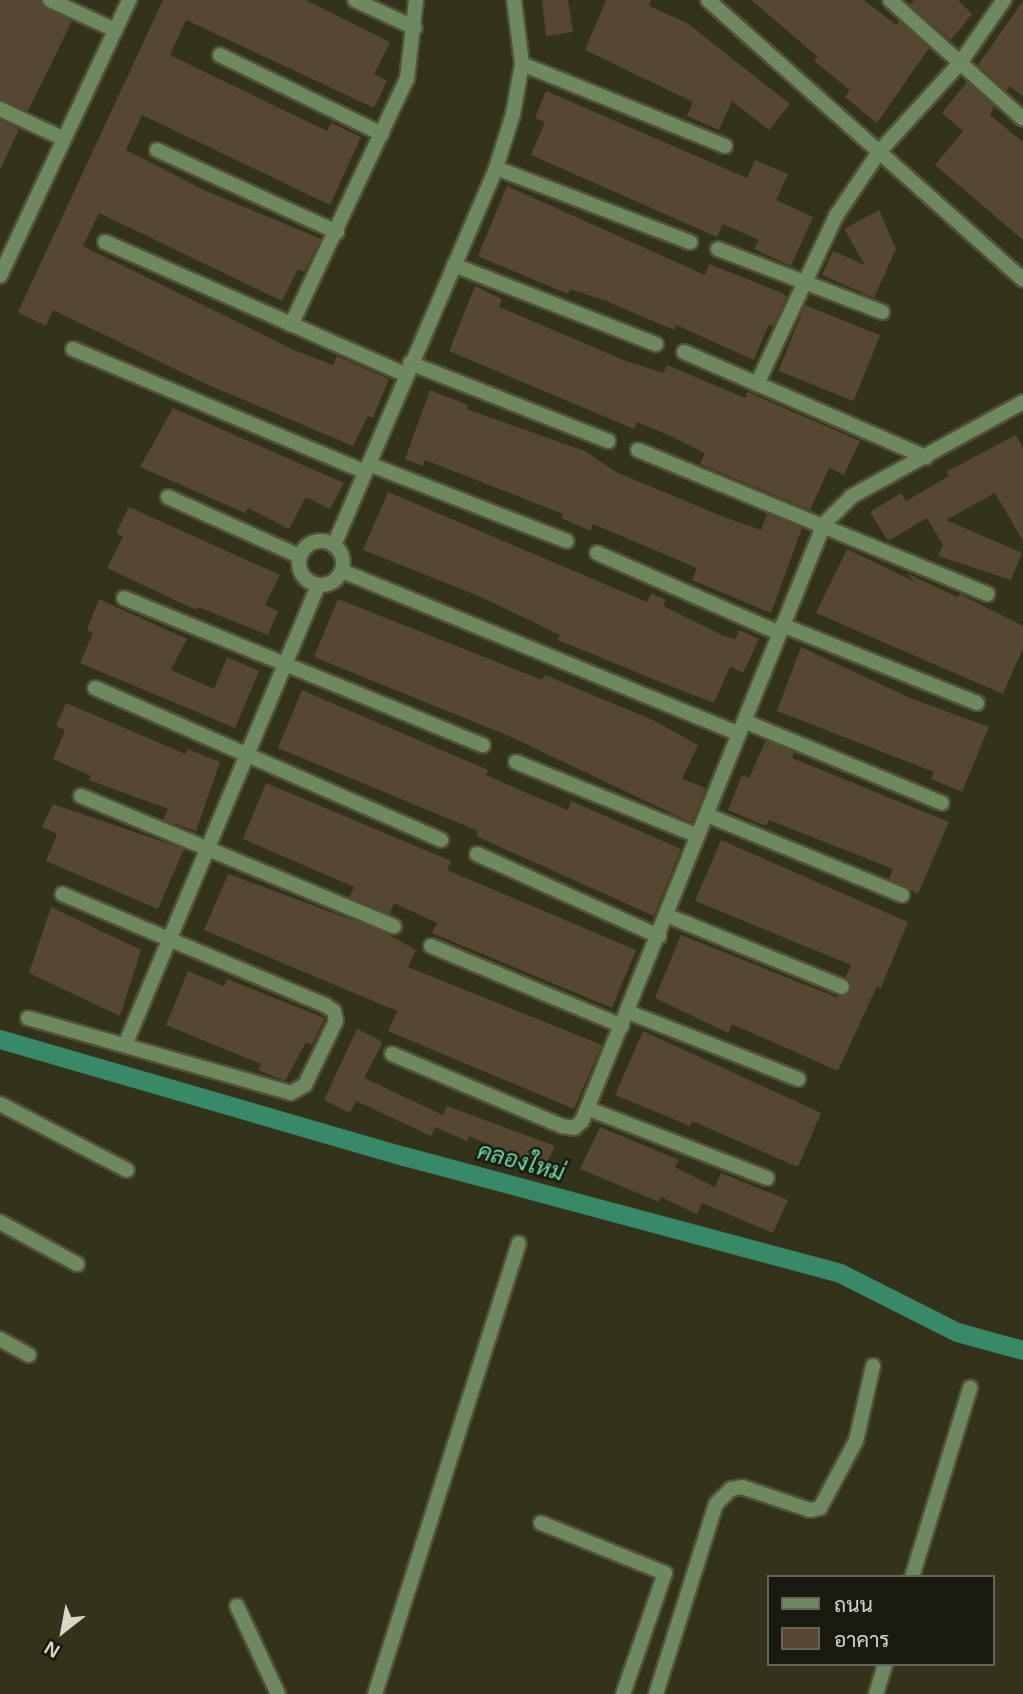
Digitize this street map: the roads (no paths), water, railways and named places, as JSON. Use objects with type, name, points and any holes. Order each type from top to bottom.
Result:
[{"type":"street","points":[[50,0],[115,30]]},
{"type":"street","points":[[0,276],[62,138],[129,0]]},
{"type":"street","points":[[355,0],[415,28]]},
{"type":"street","points":[[291,325],[337,232],[411,68],[416,0]]},
{"type":"street","points":[[334,545],[496,168],[513,114],[522,64],[514,0]]},
{"type":"street","points":[[708,0],[1023,280]]},
{"type":"street","points":[[890,0],[1023,119]]},
{"type":"street","points":[[757,384],[802,283],[836,216],[879,152],[960,63],[1004,0]]},
{"type":"street","points":[[220,55],[382,134]]},
{"type":"street","points":[[522,64],[726,146]]},
{"type":"street","points":[[0,108],[62,138]]},
{"type":"street","points":[[157,150],[337,232]]},
{"type":"street","points":[[496,168],[690,242]]},
{"type":"street","points":[[105,242],[291,325],[608,441]]},
{"type":"street","points":[[718,248],[882,312]]},
{"type":"street","points":[[454,265],[656,344]]},
{"type":"street","points":[[73,349],[367,468],[566,541]]},
{"type":"street","points":[[684,352],[926,457]]},
{"type":"street","points":[[392,1054],[562,1126],[574,1128],[589,1109],[824,524],[852,496],[1019,405],[1023,422]]},
{"type":"street","points":[[638,450],[824,524],[988,594]]},
{"type":"street","points":[[168,497],[299,556]]},
{"type":"street","points":[[313,542],[334,545],[342,557],[342,571],[333,583],[318,586],[300,572],[299,556],[313,542]]},
{"type":"street","points":[[597,553],[780,629],[977,704]]},
{"type":"street","points":[[342,571],[942,803]]},
{"type":"street","points":[[125,1045],[318,586]]},
{"type":"street","points":[[124,598],[483,745]]},
{"type":"street","points":[[94,688],[441,840]]},
{"type":"street","points":[[516,762],[698,836]]},
{"type":"street","points":[[81,796],[394,926]]},
{"type":"street","points":[[707,815],[902,895]]},
{"type":"street","points":[[477,854],[659,936]]},
{"type":"street","points":[[28,1018],[277,1091],[299,1092],[336,1021],[334,1011],[325,1005],[170,937],[62,894]]},
{"type":"street","points":[[666,915],[842,987]]},
{"type":"street","points":[[431,946],[622,1026]]},
{"type":"street","points":[[628,1012],[798,1079]]},
{"type":"street","points":[[0,1104],[127,1170]]},
{"type":"street","points":[[589,1109],[767,1178]]},
{"type":"street","points":[[0,1222],[77,1264]]},
{"type":"street","points":[[375,1694],[519,1243]]},
{"type":"street","points":[[0,1339],[29,1355]]},
{"type":"street","points":[[656,1694],[716,1504],[731,1489],[743,1487],[810,1510],[820,1508],[856,1441],[873,1366]]},
{"type":"street","points":[[913,1575],[970,1388]]},
{"type":"street","points":[[541,1522],[665,1573],[623,1694]]},
{"type":"street","points":[[237,1606],[278,1694]]},
{"type":"street","points":[[876,1694],[884,1666]]},
{"type":"waterway","name":"คลองใหม่","points":[[0,1039],[404,1156],[840,1273],[957,1332],[1023,1350]]}]
